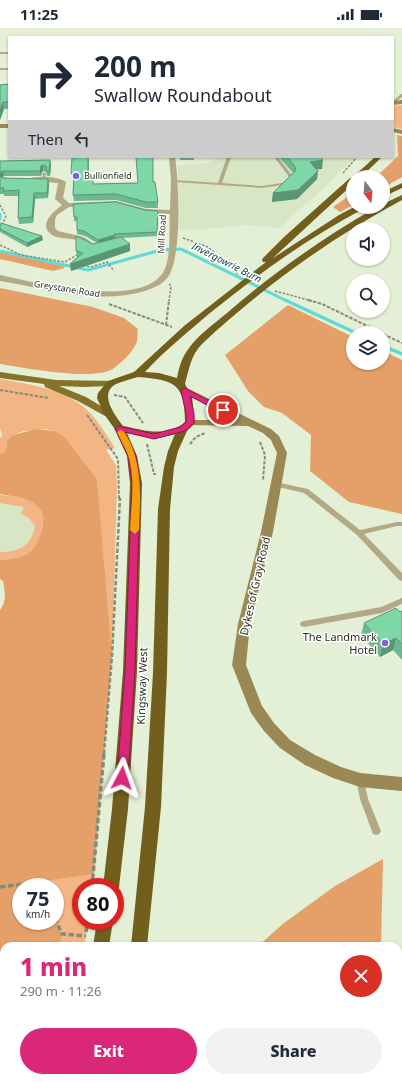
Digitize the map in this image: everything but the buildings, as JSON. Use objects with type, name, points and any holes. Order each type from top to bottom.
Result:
[{"type":"highway","points":[[365,170],[378,158]]},
{"type":"highway","points":[[390,191],[402,185]]},
{"type":"highway","points":[[108,414],[102,398],[103,393],[111,384],[137,374],[156,354],[243,284],[287,238],[346,186]]},
{"type":"highway","points":[[119,428],[144,435],[154,436],[186,426],[190,414],[183,387],[186,361],[193,349],[270,281],[351,226],[402,196]]},
{"type":"highway","points":[[253,275],[347,214]]},
{"type":"highway","points":[[137,374],[160,376],[183,387]]},
{"type":"highway","name":"Kingsway West","points":[[108,414],[119,428],[132,456],[136,483],[130,671],[120,809],[112,878]]},
{"type":"highway","name":"Kingsway West","points":[[140,942],[153,807],[160,673],[164,509],[168,474],[173,451],[186,426]]},
{"type":"highway","points":[[102,942],[104,930]]},
{"type":"main road","points":[[0,375],[38,381],[93,385],[111,384]]},
{"type":"main road","points":[[38,381],[82,399],[108,414]]},
{"type":"street","name":"Mill Road","points":[[164,277],[170,266],[173,237],[175,181],[172,158]]},
{"type":"street","points":[[23,180],[44,176],[62,182],[59,199],[67,205]]},
{"type":"street","points":[[94,247],[81,239],[55,233],[51,228],[51,220],[54,214],[67,205],[116,203],[146,211],[173,212]]},
{"type":"street","name":"Greystane Road","points":[[0,278],[87,294],[110,295],[134,291],[154,285],[164,277]]},
{"type":"street","name":"Dykes of Gray Road","points":[[183,387],[267,431],[275,438],[282,453],[267,532],[244,624],[239,665],[256,709],[269,727],[285,744],[310,760],[338,773],[360,780],[402,784]]},
{"type":"street","points":[[186,426],[221,422],[253,423]]},
{"type":"lane","points":[[394,102],[402,95]]},
{"type":"lane","points":[[220,184],[229,158]]},
{"type":"lane","points":[[175,181],[262,187],[288,183],[292,178],[277,158]]},
{"type":"lane","points":[[276,484],[306,491],[359,533],[402,578]]},
{"type":"lane","points":[[359,533],[402,524]]},
{"type":"lane","points":[[304,624],[382,610],[402,601]]},
{"type":"lane","points":[[360,780],[364,799],[376,831]]},
{"type":"path","points":[[0,205],[6,216],[0,230]]},
{"type":"path","points":[[173,237],[194,240],[218,254],[239,275]]},
{"type":"path","points":[[0,245],[21,255],[72,264]]},
{"type":"path","points":[[65,262],[94,247]]},
{"type":"path","points":[[79,265],[91,267],[107,262],[114,271]]},
{"type":"path","points":[[164,277],[171,286],[166,325]]},
{"type":"path","points":[[271,290],[322,304],[368,326]]},
{"type":"path","points":[[87,294],[100,301],[176,329]]},
{"type":"path","points":[[390,337],[402,343]]},
{"type":"path","points":[[0,390],[53,398]]},
{"type":"path","points":[[103,393],[125,397],[143,422],[144,435],[154,474],[168,474]]},
{"type":"path","points":[[82,411],[90,418],[118,459],[120,488],[112,656],[93,878]]},
{"type":"path","points":[[189,446],[196,438],[210,431]]},
{"type":"path","points":[[258,440],[264,448],[265,458],[262,482]]},
{"type":"path","points":[[0,887],[12,885]]},
{"type":"path","points":[[60,930],[62,934],[86,936],[87,930]]},
{"type":"shaded area","points":[[402,105],[402,129],[394,127],[394,106]]},
{"type":"shaded area","points":[[397,135],[402,136],[402,177],[390,184],[390,170],[383,170],[398,156]]},
{"type":"shaded area","points":[[217,158],[354,158],[310,201],[292,215],[281,228],[247,225],[198,230],[178,229],[178,165],[207,163]]},
{"type":"shaded area","points":[[346,198],[346,209],[340,212],[333,207]]},
{"type":"shaded area","points":[[0,252],[63,266],[65,268],[53,271],[0,259]]},
{"type":"shaded area","points":[[0,288],[93,307],[124,318],[138,329],[136,344],[129,354],[113,369],[90,374],[41,371],[0,364]]},
{"type":"shaded area","points":[[288,305],[346,334],[346,370],[390,370],[390,354],[402,360],[402,514],[349,502],[310,471],[311,435],[282,413],[264,407],[248,391],[225,355]]},
{"type":"shaded area","points":[[0,379],[46,388],[78,403],[95,418],[115,448],[106,450],[116,465],[117,488],[112,656],[97,479],[64,436],[54,431],[45,429],[23,431],[13,435],[6,441],[7,446],[4,452],[0,454],[0,438],[2,435],[0,428]]},
{"type":"shaded area","points":[[36,429],[54,431],[64,436],[97,479],[112,656],[94,874],[64,878],[12,878],[12,930],[60,930],[62,934],[61,942],[0,942],[0,610],[4,603],[5,596],[3,581],[0,579],[0,560],[21,556],[31,551],[41,534],[43,522],[41,512],[34,503],[21,498],[0,494],[0,454],[4,452],[7,446],[6,441],[13,435]]},
{"type":"shaded area","points":[[0,495],[36,506],[34,548],[0,560]]},
{"type":"shaded area","points":[[0,495],[14,496],[34,503],[41,512],[43,522],[41,534],[31,551],[21,556],[0,560],[0,552],[13,551],[24,546],[31,538],[35,526],[29,518],[21,514],[24,507],[0,503]]},
{"type":"shaded area","points":[[383,859],[381,942],[263,942],[284,923],[335,886]]},
{"type":"shaded area","points":[[94,874],[93,878],[72,878],[72,930],[87,930],[85,942],[61,942],[62,934],[60,930],[64,930],[64,878]]},
{"type":"waterway","name":"Invergowrie Burn","points":[[0,214],[0,219]]},
{"type":"waterway","name":"Invergowrie Burn","points":[[0,251],[88,270],[161,250],[181,249],[287,301]]},
{"type":"waterway","points":[[285,300],[346,328]]},
{"type":"waterway","points":[[390,349],[402,354]]},
{"type":"slow traffic","points":[[121,432],[132,456],[134,467],[136,483],[135,530]]},
{"type":"place","name":"Bullionfield","points":[[76,176]]},
{"type":"place","name":"The Landmark Hotel","points":[[385,643]]},
{"type":"route","points":[[122,778],[130,671],[136,483],[132,456],[119,428],[135,433],[154,436],[183,429],[190,423],[190,414],[185,390],[223,410]]}]
